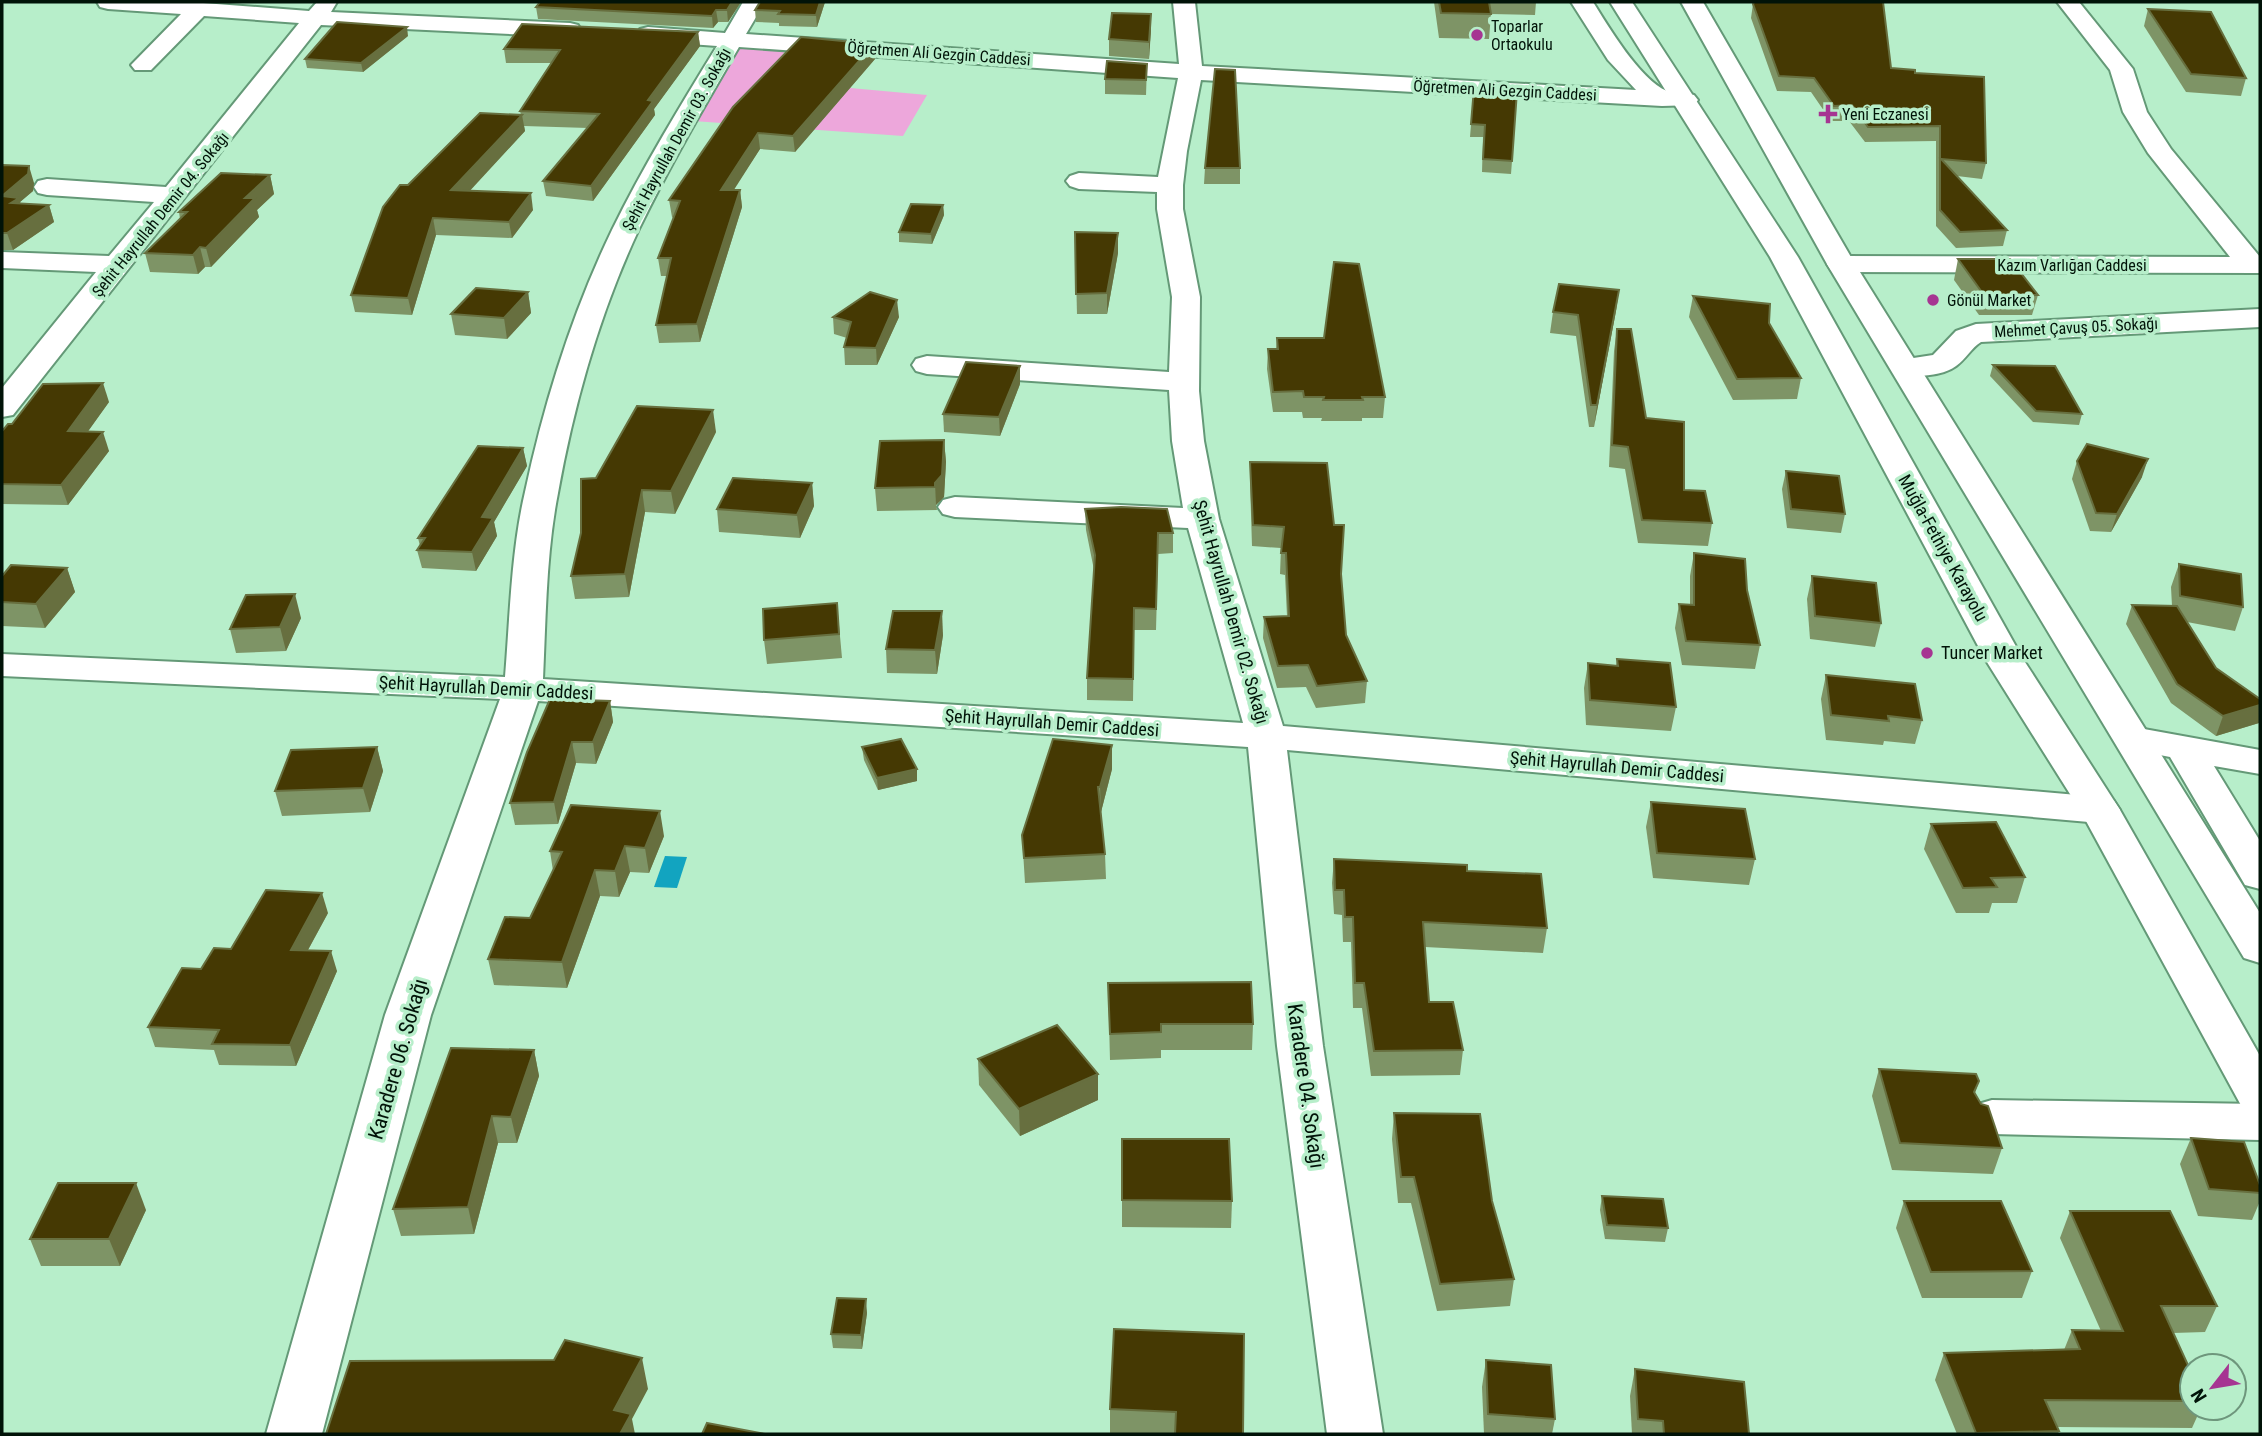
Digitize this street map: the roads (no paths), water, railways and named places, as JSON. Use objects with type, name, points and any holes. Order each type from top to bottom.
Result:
[{"type":"main road","points":[[108,2],[189,9],[322,10],[594,31]]},
{"type":"main road","name":"Şehit Hayrullah Demir 03. Sokağı","points":[[523,689],[533,549],[541,493],[573,366],[598,295],[625,231],[668,148],[754,2]]},
{"type":"main road","name":"Şehit Hayrullah Demir 02. Sokağı","points":[[1184,2],[1191,72],[1174,151],[1170,209],[1186,297],[1184,387],[1188,441],[1202,519],[1266,736]]},
{"type":"main road","points":[[1582,2],[1627,70],[1644,87],[1674,99]]},
{"type":"main road","name":"Muğla-Fethiye Karayolu","points":[[1621,2],[1674,99],[1784,257],[2004,659],[2100,810],[2260,1097]]},
{"type":"main road","points":[[1692,2],[1841,264],[2260,948]]},
{"type":"main road","points":[[2068,2],[2121,69],[2135,112],[2161,153],[2248,265],[2260,316]]},
{"type":"main road","points":[[154,36],[189,9]]},
{"type":"main road","points":[[144,65],[189,9]]},
{"type":"main road","name":"Şehit Hayrullah Demir 04. Sokağı","points":[[2,408],[322,10]]},
{"type":"main road","name":"Öğretmen Ali Gezgin Caddesi","points":[[621,33],[732,38],[1191,72],[1674,99]]},
{"type":"main road","points":[[1079,181],[1170,185]]},
{"type":"main road","points":[[47,187],[175,195]]},
{"type":"main road","points":[[2,260],[119,265]]},
{"type":"main road","name":"Kazım Varlığan Caddesi","points":[[1841,264],[2248,265]]},
{"type":"main road","name":"Mehmet Çavuş 05. Sokağı","points":[[1905,367],[1935,364],[1947,359],[1964,337],[1976,333],[2260,316]]},
{"type":"main road","points":[[927,365],[1184,387]]},
{"type":"main road","points":[[1037,385],[1184,387]]},
{"type":"main road","points":[[955,507],[1202,519]]},
{"type":"main road","name":"Şehit Hayrullah Demir Caddesi","points":[[2,665],[523,689],[1266,736],[2100,810]]},
{"type":"main road","name":"Karadere 06. Sokağı","points":[[294,1434],[408,1015],[523,689]]},
{"type":"main road","name":"Karadere 04. Sokağı","points":[[1266,736],[1300,1046],[1355,1434]]},
{"type":"main road","points":[[2133,739],[2260,762]]},
{"type":"main road","points":[[2184,748],[2260,875]]},
{"type":"main road","points":[[1992,1117],[2260,1122]]},
{"type":"water","points":[[665,856],[687,857],[677,888],[654,887]]},
{"type":"place","name":"Toparlar Ortaokulu","points":[[1477,35]]},
{"type":"place","name":"Yeni Eczanesi","points":[[1828,114]]},
{"type":"place","name":"Gönül Market","points":[[1933,300]]},
{"type":"place","name":"Tuncer Market","points":[[1927,653]]}]
